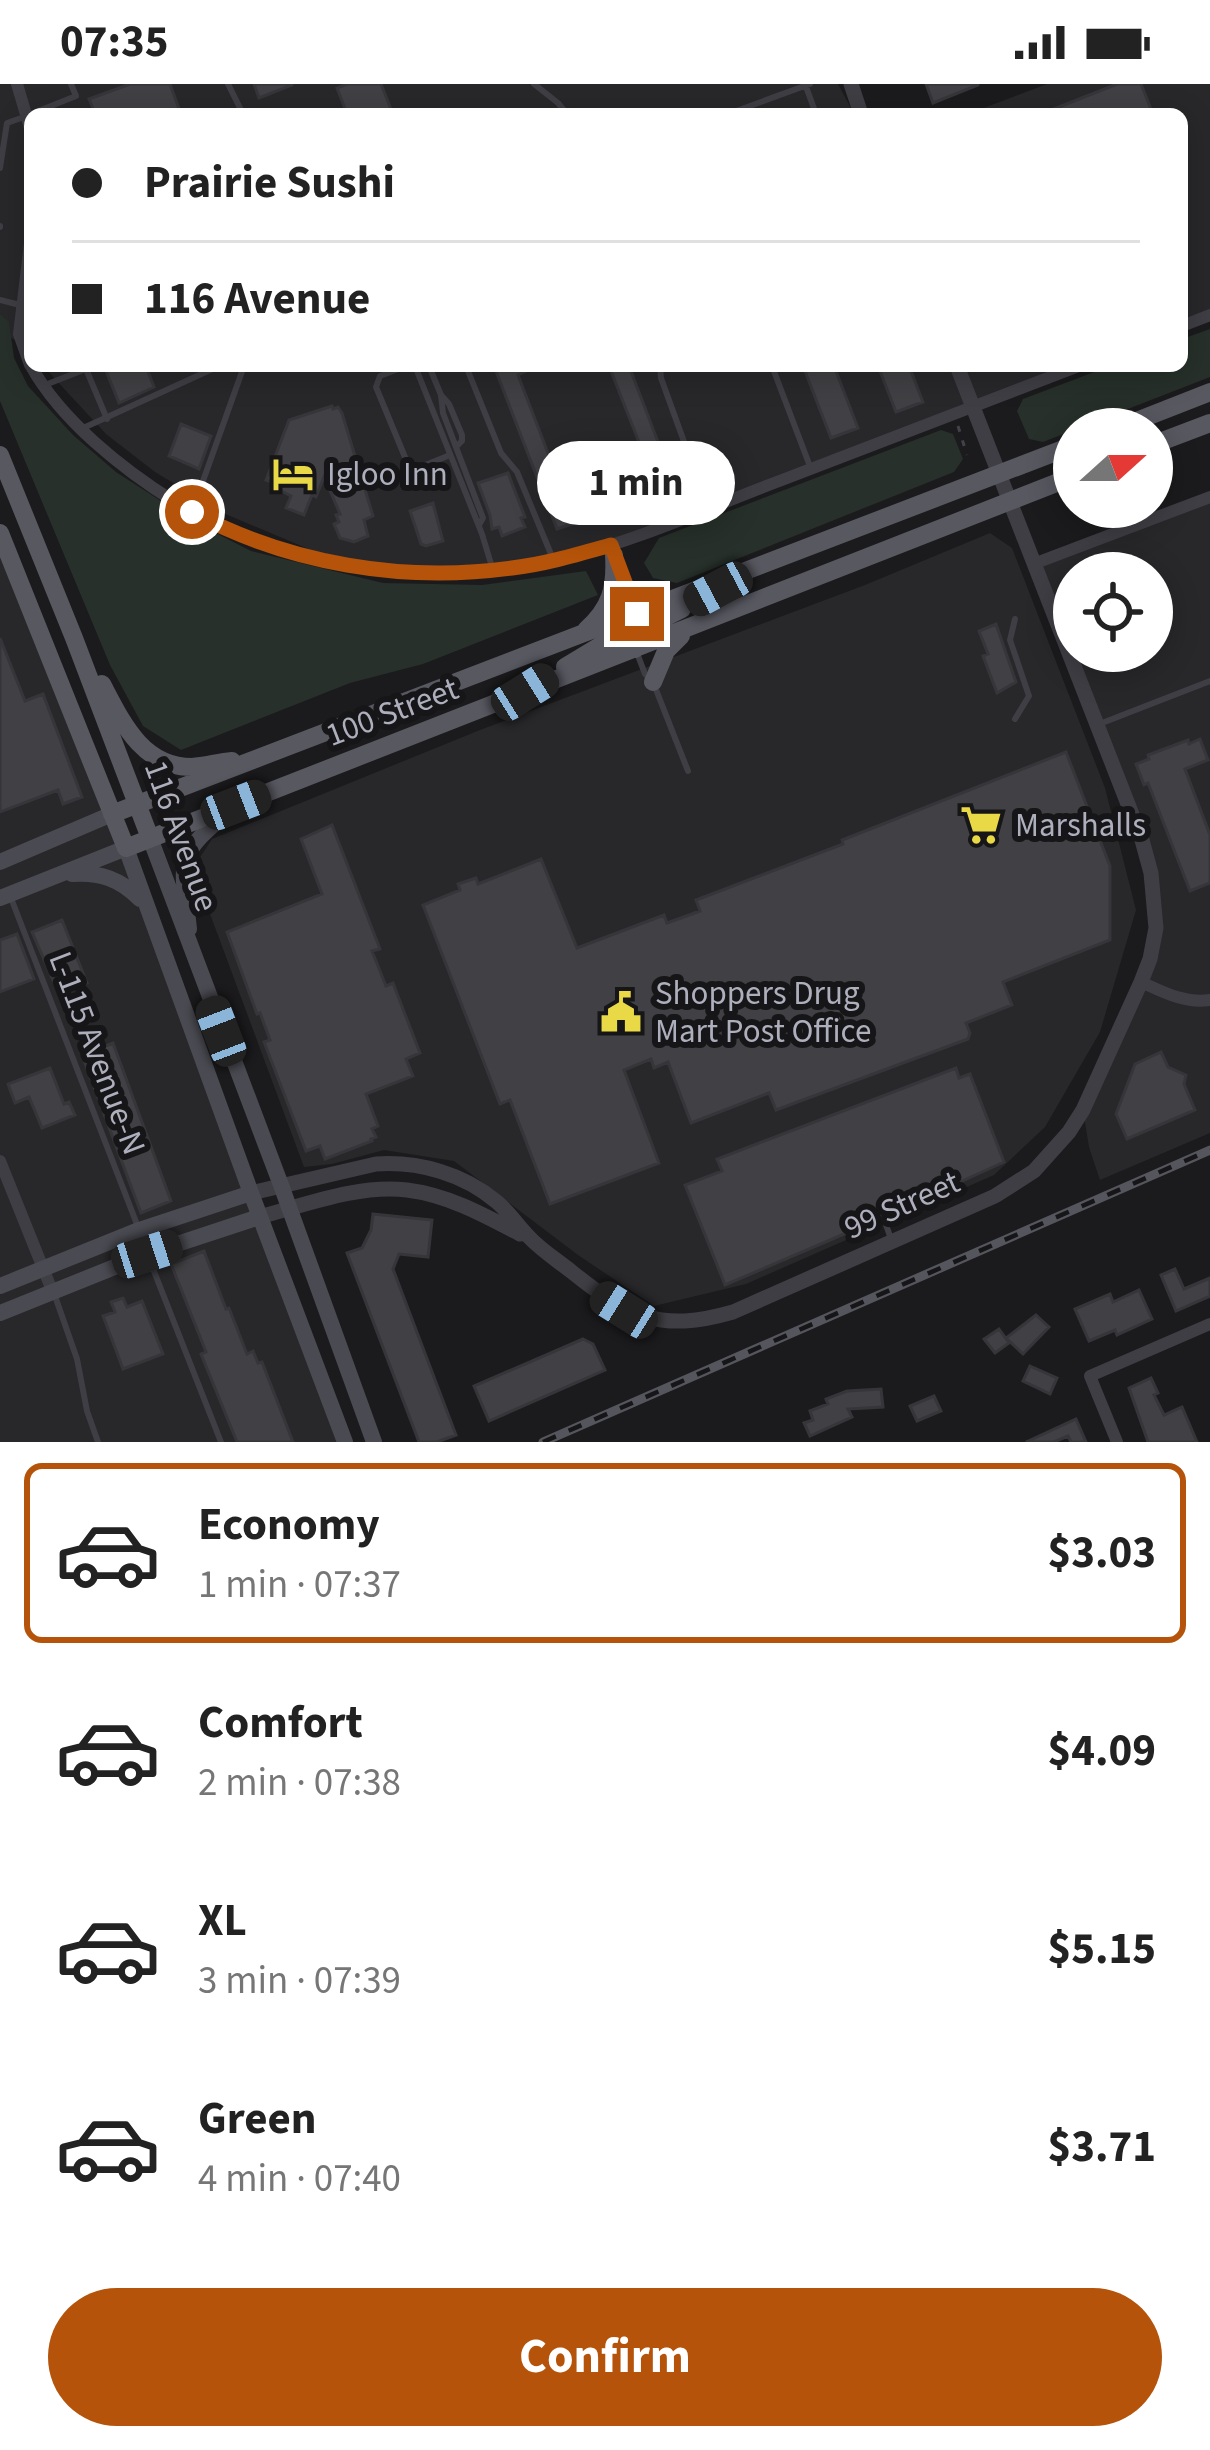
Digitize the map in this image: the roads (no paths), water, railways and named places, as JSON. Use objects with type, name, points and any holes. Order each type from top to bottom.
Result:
[{"type":"main road","points":[[1169,408],[1210,392]]},
{"type":"main road","points":[[1173,438],[1210,423]]},
{"type":"main road","name":"100 Street","points":[[0,862],[112,814],[1053,454]]},
{"type":"main road","name":"116 Avenue","points":[[0,455],[74,638],[374,1442]]},
{"type":"main road","name":"100 Street","points":[[5,896],[1053,484]]},
{"type":"main road","name":"116 Avenue","points":[[0,533],[126,848],[345,1442]]},
{"type":"main road","points":[[582,634],[613,594],[613,550]]},
{"type":"main road","points":[[635,649],[654,622],[760,566]]},
{"type":"main road","points":[[525,692],[623,632],[637,614]]},
{"type":"main road","points":[[652,682],[670,645],[691,627]]},
{"type":"main road","points":[[74,638],[132,739],[156,757],[194,767],[266,757]]},
{"type":"main road","points":[[192,954],[185,857],[198,837],[236,805]]},
{"type":"main road","points":[[53,876],[98,873],[129,888],[146,904]]},
{"type":"main road","name":"99 Street","points":[[0,1286],[139,1230],[250,1193]]},
{"type":"main road","name":"99 Street","points":[[0,1313],[147,1254],[259,1217]]},
{"type":"street","points":[[24,288],[19,334],[24,349]]},
{"type":"street","points":[[34,372],[81,429],[151,487],[223,529],[349,566],[439,574],[613,550],[709,508],[1063,372]]},
{"type":"street","name":"99 Street","points":[[250,1193],[376,1164],[421,1166],[485,1193],[530,1238],[624,1310],[670,1321],[733,1312],[892,1242],[995,1196],[1034,1171],[1054,1151],[1083,1110],[1150,959],[1156,928],[1151,873],[960,372]]},
{"type":"street","points":[[1036,563],[1210,496]]},
{"type":"street","points":[[613,550],[637,614]]},
{"type":"street","points":[[1141,982],[1183,1000],[1210,1000]]},
{"type":"street","points":[[0,1161],[53,1293]]},
{"type":"street","name":"99 Street","points":[[259,1217],[354,1193],[405,1190],[476,1210],[530,1238]]},
{"type":"street","points":[[1118,1442],[1090,1376],[1210,1324]]},
{"type":"lane","points":[[51,108],[76,96],[71,84]]},
{"type":"lane","points":[[534,84],[562,108]]},
{"type":"lane","points":[[744,108],[807,84]]},
{"type":"lane","points":[[0,168],[7,123],[24,119]]},
{"type":"lane","points":[[0,300],[21,306]]},
{"type":"lane","points":[[42,386],[78,372]]},
{"type":"lane","points":[[87,372],[107,418]]},
{"type":"lane","points":[[81,429],[206,372]]},
{"type":"lane","points":[[192,512],[242,372]]},
{"type":"lane","points":[[392,372],[380,376],[376,387],[407,462],[418,468],[453,451]]},
{"type":"lane","points":[[413,372],[453,451]]},
{"type":"lane","points":[[431,372],[493,570]]},
{"type":"lane","points":[[468,372],[501,453],[517,472],[554,560]]},
{"type":"lane","points":[[661,372],[709,508]]},
{"type":"lane","points":[[774,372],[811,469]]},
{"type":"lane","points":[[1015,619],[1010,640],[1029,696],[1015,719]]},
{"type":"lane","points":[[635,649],[688,771]]},
{"type":"lane","points":[[1097,725],[1210,681]]},
{"type":"lane","name":"L-115 Avenue-N","points":[[5,896],[139,1230]]},
{"type":"lane","points":[[884,1220],[892,1242]]},
{"type":"lane","points":[[147,1254],[221,1442]]},
{"type":"lane","points":[[53,1293],[77,1359],[98,1442]]},
{"type":"railway","points":[[543,1442],[1210,1150]]},
{"type":"place","name":"Igloo Inn","points":[[293,474]]},
{"type":"place","name":"Marshalls","points":[[981,825]]},
{"type":"place","name":"Shoppers Drug Mart Post Office","points":[[621,1012]]}]
